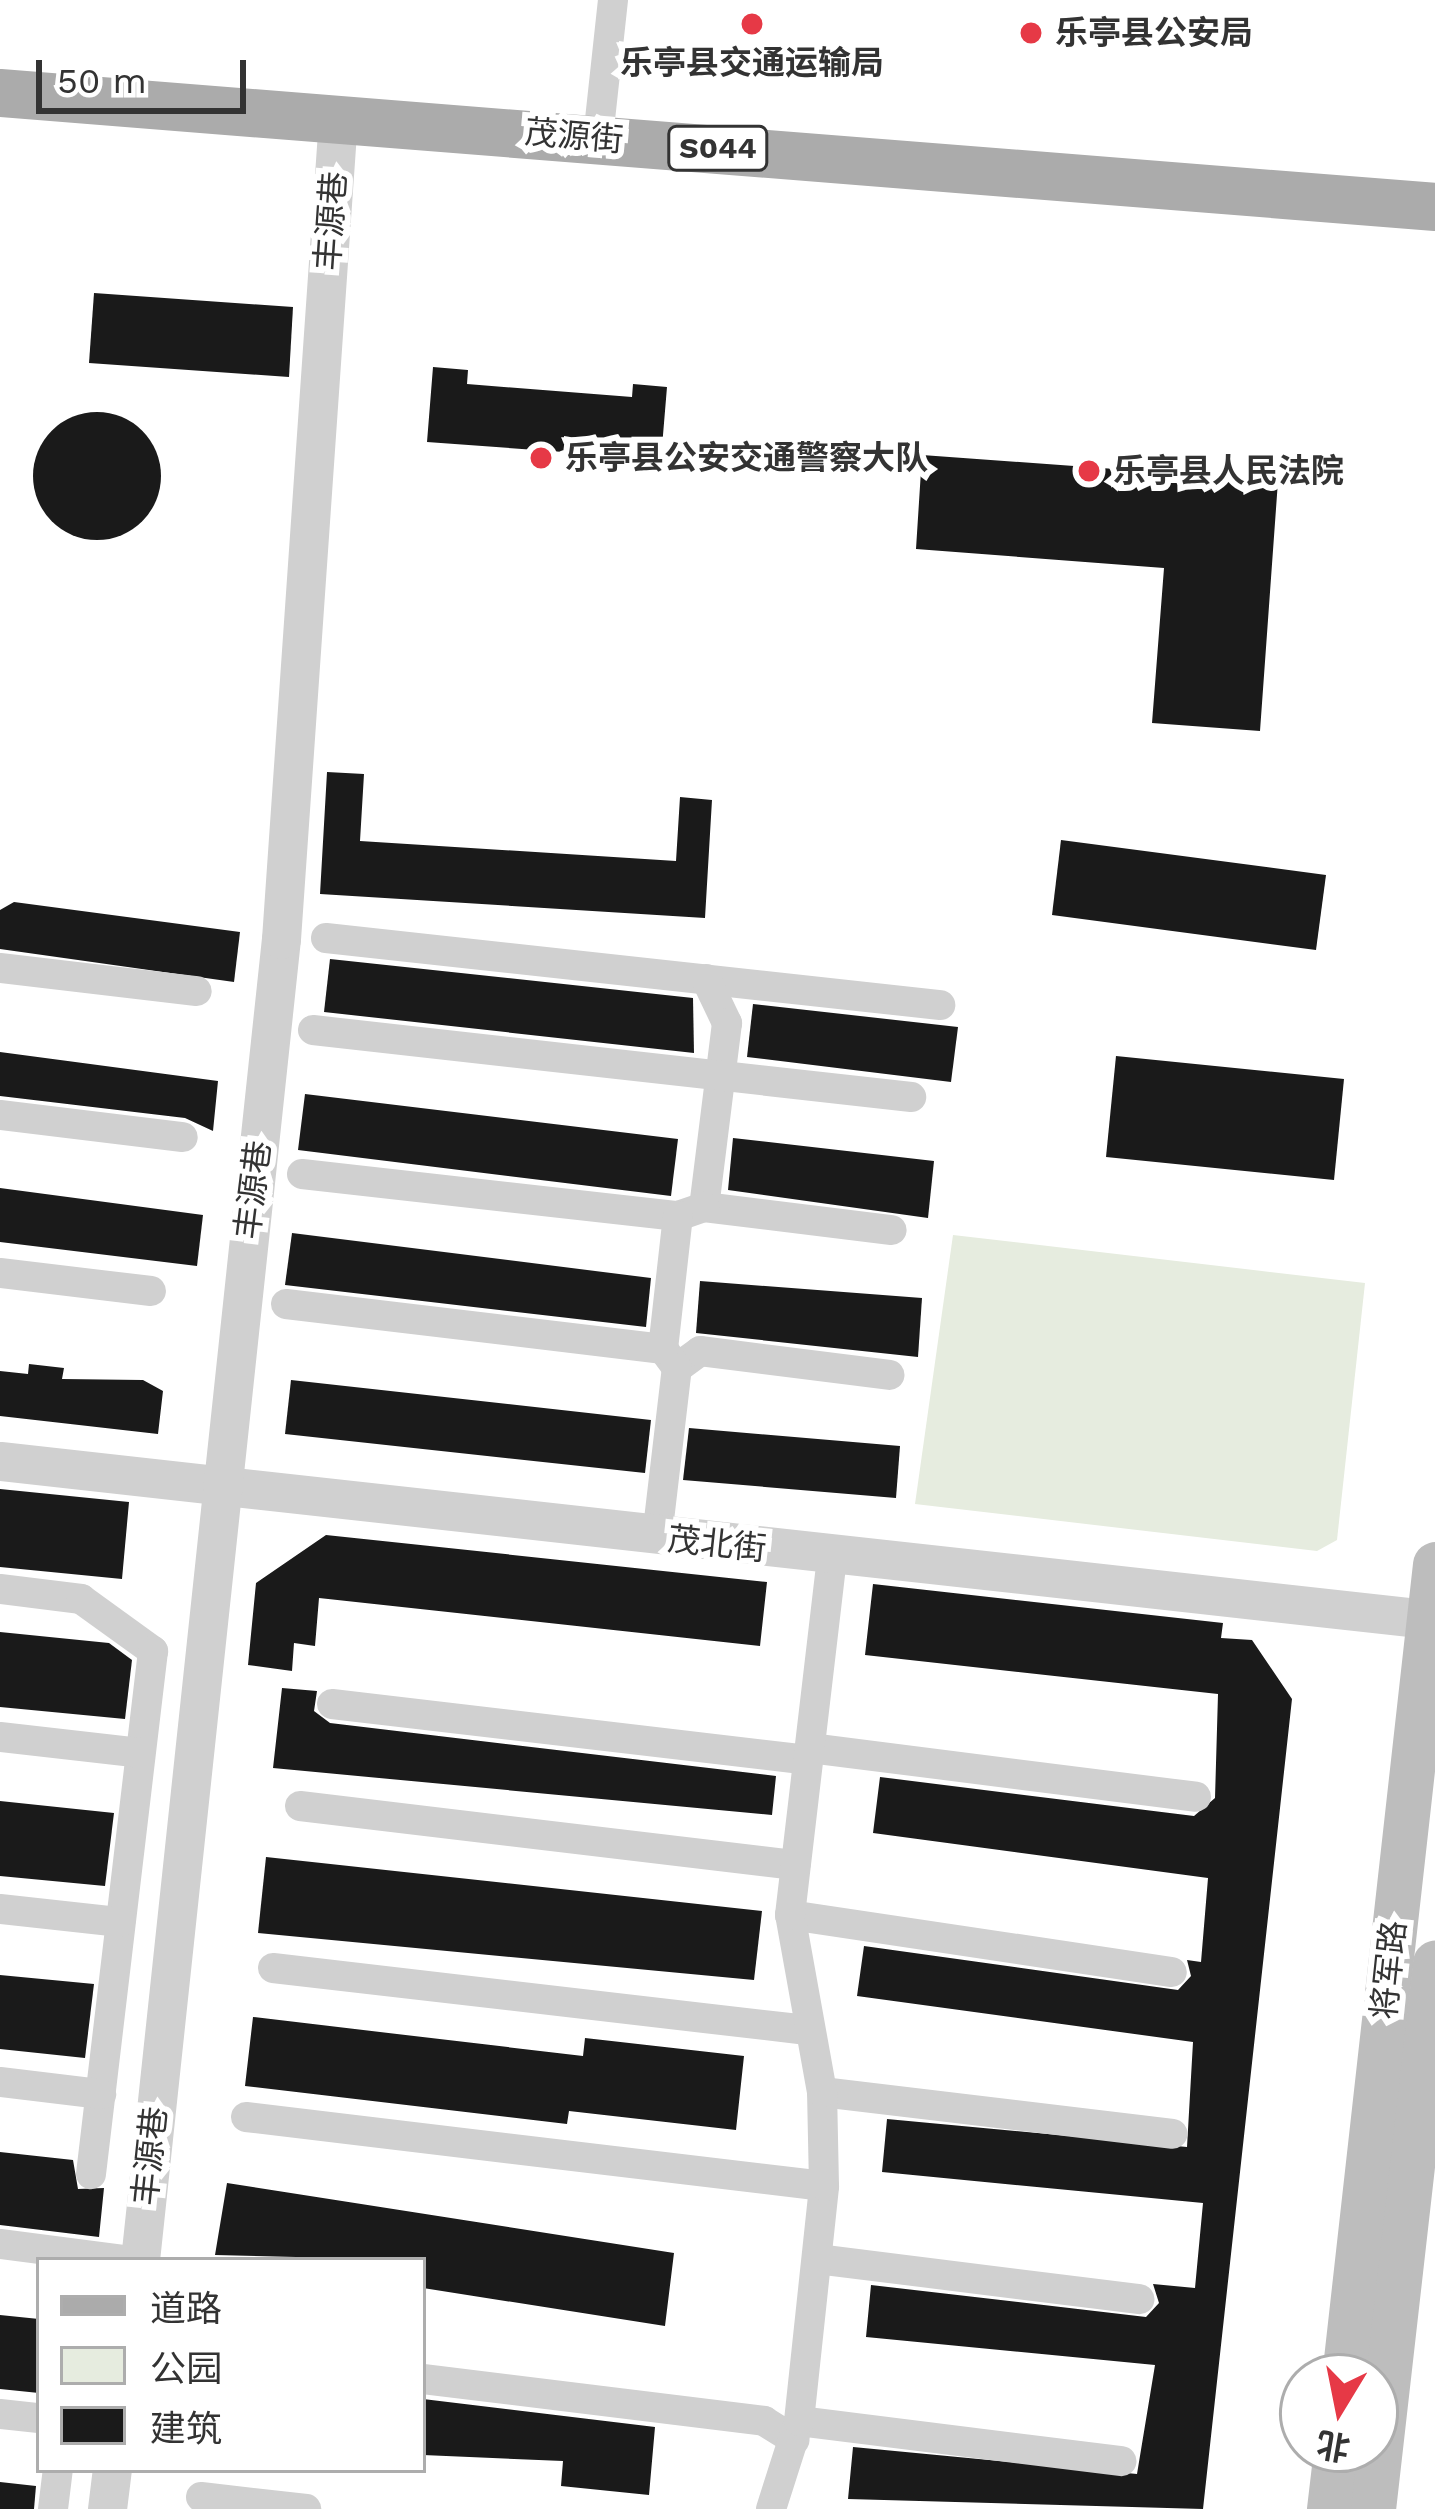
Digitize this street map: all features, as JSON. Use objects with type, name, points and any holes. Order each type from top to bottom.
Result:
[{"type":"main road","name":"茂源街","points":[[0,93],[1435,207]]},
{"type":"main road","name":"将军路","points":[[1347,2353],[1435,1564]]},
{"type":"main road","name":"将军路","points":[[1373,2509],[1435,1963]]},
{"type":"main road","points":[[1329,2509],[1333,2473]]},
{"type":"street","points":[[598,138],[613,0]]},
{"type":"street","name":"丰源巷","points":[[140,2257],[281,939],[338,117]]},
{"type":"street","points":[[326,938],[940,1005]]},
{"type":"street","points":[[0,968],[197,991]]},
{"type":"street","points":[[657,1537],[670,1358],[691,1212],[721,1075],[727,1023],[706,979]]},
{"type":"street","points":[[313,1030],[911,1097]]},
{"type":"street","points":[[0,1115],[183,1137]]},
{"type":"street","points":[[302,1174],[892,1230]]},
{"type":"street","points":[[0,1273],[151,1291]]},
{"type":"street","points":[[286,1304],[670,1358],[700,1351],[889,1375]]},
{"type":"street","name":"茂北街","points":[[0,1461],[1432,1620]]},
{"type":"street","points":[[771,2509],[796,2430],[824,2186],[823,2092],[806,2030],[790,1915],[832,1557]]},
{"type":"street","points":[[0,1589],[81,1599],[153,1651],[91,2174]]},
{"type":"street","points":[[332,1703],[1196,1798]]},
{"type":"street","points":[[0,1738],[140,1754]]},
{"type":"street","points":[[300,1806],[796,1865]]},
{"type":"street","points":[[0,1909],[120,1922]]},
{"type":"street","points":[[790,1915],[1172,1972]]},
{"type":"street","points":[[272,1968],[806,2030]]},
{"type":"street","points":[[0,2082],[101,2094]]},
{"type":"street","points":[[823,2092],[1172,2134]]},
{"type":"street","points":[[246,2117],[824,2186]]},
{"type":"street","points":[[0,2244],[102,2257]]},
{"type":"street","points":[[817,2259],[1140,2300]]},
{"type":"street","points":[[426,2379],[764,2421],[796,2430],[1122,2461]]},
{"type":"street","points":[[0,2414],[36,2418]]},
{"type":"street","points":[[53,2509],[58,2473]]},
{"type":"street","points":[[106,2509],[112,2473]]},
{"type":"street","points":[[201,2497],[306,2509]]},
{"type":"green space","points":[[953,1235],[1365,1283],[1337,1540],[1317,1551],[915,1504]]},
{"type":"building","points":[[94,293],[293,307],[289,377],[89,363]]},
{"type":"building","name":"乐亭县公安交通警察大队","points":[[433,367],[468,370],[467,384],[632,397],[633,384],[667,387],[661,459],[427,442]]},
{"type":"building","points":[[97,412],[121,417],[142,431],[156,452],[161,476],[156,500],[142,521],[121,535],[97,540],[73,535],[52,521],[38,500],[33,476],[38,452],[52,431],[73,417]]},
{"type":"building","name":"乐亭县人民法院","points":[[922,455],[1278,481],[1260,731],[1152,723],[1164,568],[916,549]]},
{"type":"building","points":[[327,772],[364,774],[360,841],[676,861],[680,797],[712,800],[705,918],[320,894]]},
{"type":"building","points":[[1061,840],[1326,875],[1316,950],[1052,915]]},
{"type":"building","points":[[14,902],[240,932],[234,982],[0,949],[0,910]]},
{"type":"building","points":[[330,959],[693,998],[694,1053],[324,1012]]},
{"type":"building","points":[[753,1004],[958,1027],[951,1082],[747,1057]]},
{"type":"building","points":[[0,1052],[218,1081],[213,1131],[185,1118],[0,1096]]},
{"type":"building","points":[[1116,1056],[1344,1079],[1334,1180],[1106,1157]]},
{"type":"building","points":[[305,1094],[678,1139],[671,1196],[298,1150]]},
{"type":"building","points":[[733,1138],[934,1161],[928,1218],[728,1190]]},
{"type":"building","points":[[0,1188],[203,1215],[197,1266],[0,1242]]},
{"type":"building","points":[[292,1233],[651,1278],[646,1327],[285,1285]]},
{"type":"building","points":[[700,1281],[922,1298],[918,1357],[696,1333]]},
{"type":"building","points":[[29,1364],[64,1368],[62,1379],[143,1380],[163,1391],[158,1434],[0,1416],[0,1371],[28,1374]]},
{"type":"building","points":[[291,1380],[651,1420],[645,1473],[285,1434]]},
{"type":"building","points":[[689,1428],[900,1446],[896,1498],[683,1480]]},
{"type":"building","points":[[0,1489],[129,1502],[122,1579],[0,1567]]},
{"type":"building","points":[[326,1535],[767,1582],[760,1646],[319,1598],[315,1646],[294,1643],[292,1671],[248,1665],[256,1583]]},
{"type":"building","points":[[873,1584],[1223,1623],[1221,1638],[1252,1640],[1292,1699],[1203,2509],[848,2499],[853,2447],[1137,2474],[1155,2365],[866,2337],[871,2285],[1146,2317],[1159,2303],[1153,2284],[1195,2288],[1203,2203],[882,2172],[887,2119],[1187,2147],[1193,2042],[857,1996],[864,1946],[1178,1990],[1191,1976],[1187,1960],[1201,1962],[1208,1878],[873,1833],[880,1777],[1194,1816],[1215,1798],[1218,1694],[865,1655]]},
{"type":"building","points":[[0,1632],[109,1643],[132,1660],[125,1719],[0,1707]]},
{"type":"building","points":[[282,1688],[317,1691],[314,1711],[330,1723],[776,1776],[772,1815],[273,1768]]},
{"type":"building","points":[[0,1801],[114,1813],[105,1886],[0,1876]]},
{"type":"building","points":[[266,1857],[762,1911],[754,1980],[258,1933]]},
{"type":"building","points":[[0,1975],[94,1984],[85,2058],[0,2049]]},
{"type":"building","points":[[253,2017],[583,2056],[585,2038],[744,2056],[736,2130],[569,2111],[567,2124],[245,2086]]},
{"type":"building","points":[[0,2152],[73,2160],[78,2189],[104,2188],[99,2237],[0,2225]]},
{"type":"building","points":[[227,2183],[674,2253],[665,2326],[426,2288],[426,2257],[215,2255]]},
{"type":"building","points":[[0,2315],[36,2319],[36,2393],[0,2389]]},
{"type":"building","points":[[426,2399],[655,2427],[649,2495],[561,2486],[563,2461],[426,2455]]},
{"type":"building","points":[[0,2482],[36,2486],[34,2509],[0,2509]]},
{"type":"place","name":"乐亭县交通运输局","points":[[752,24]]},
{"type":"place","name":"乐亭县公安局","points":[[1031,33]]},
{"type":"place","name":"乐亭县公安交通警察大队","points":[[541,458]]},
{"type":"place","name":"乐亭县人民法院","points":[[1089,471]]}]
